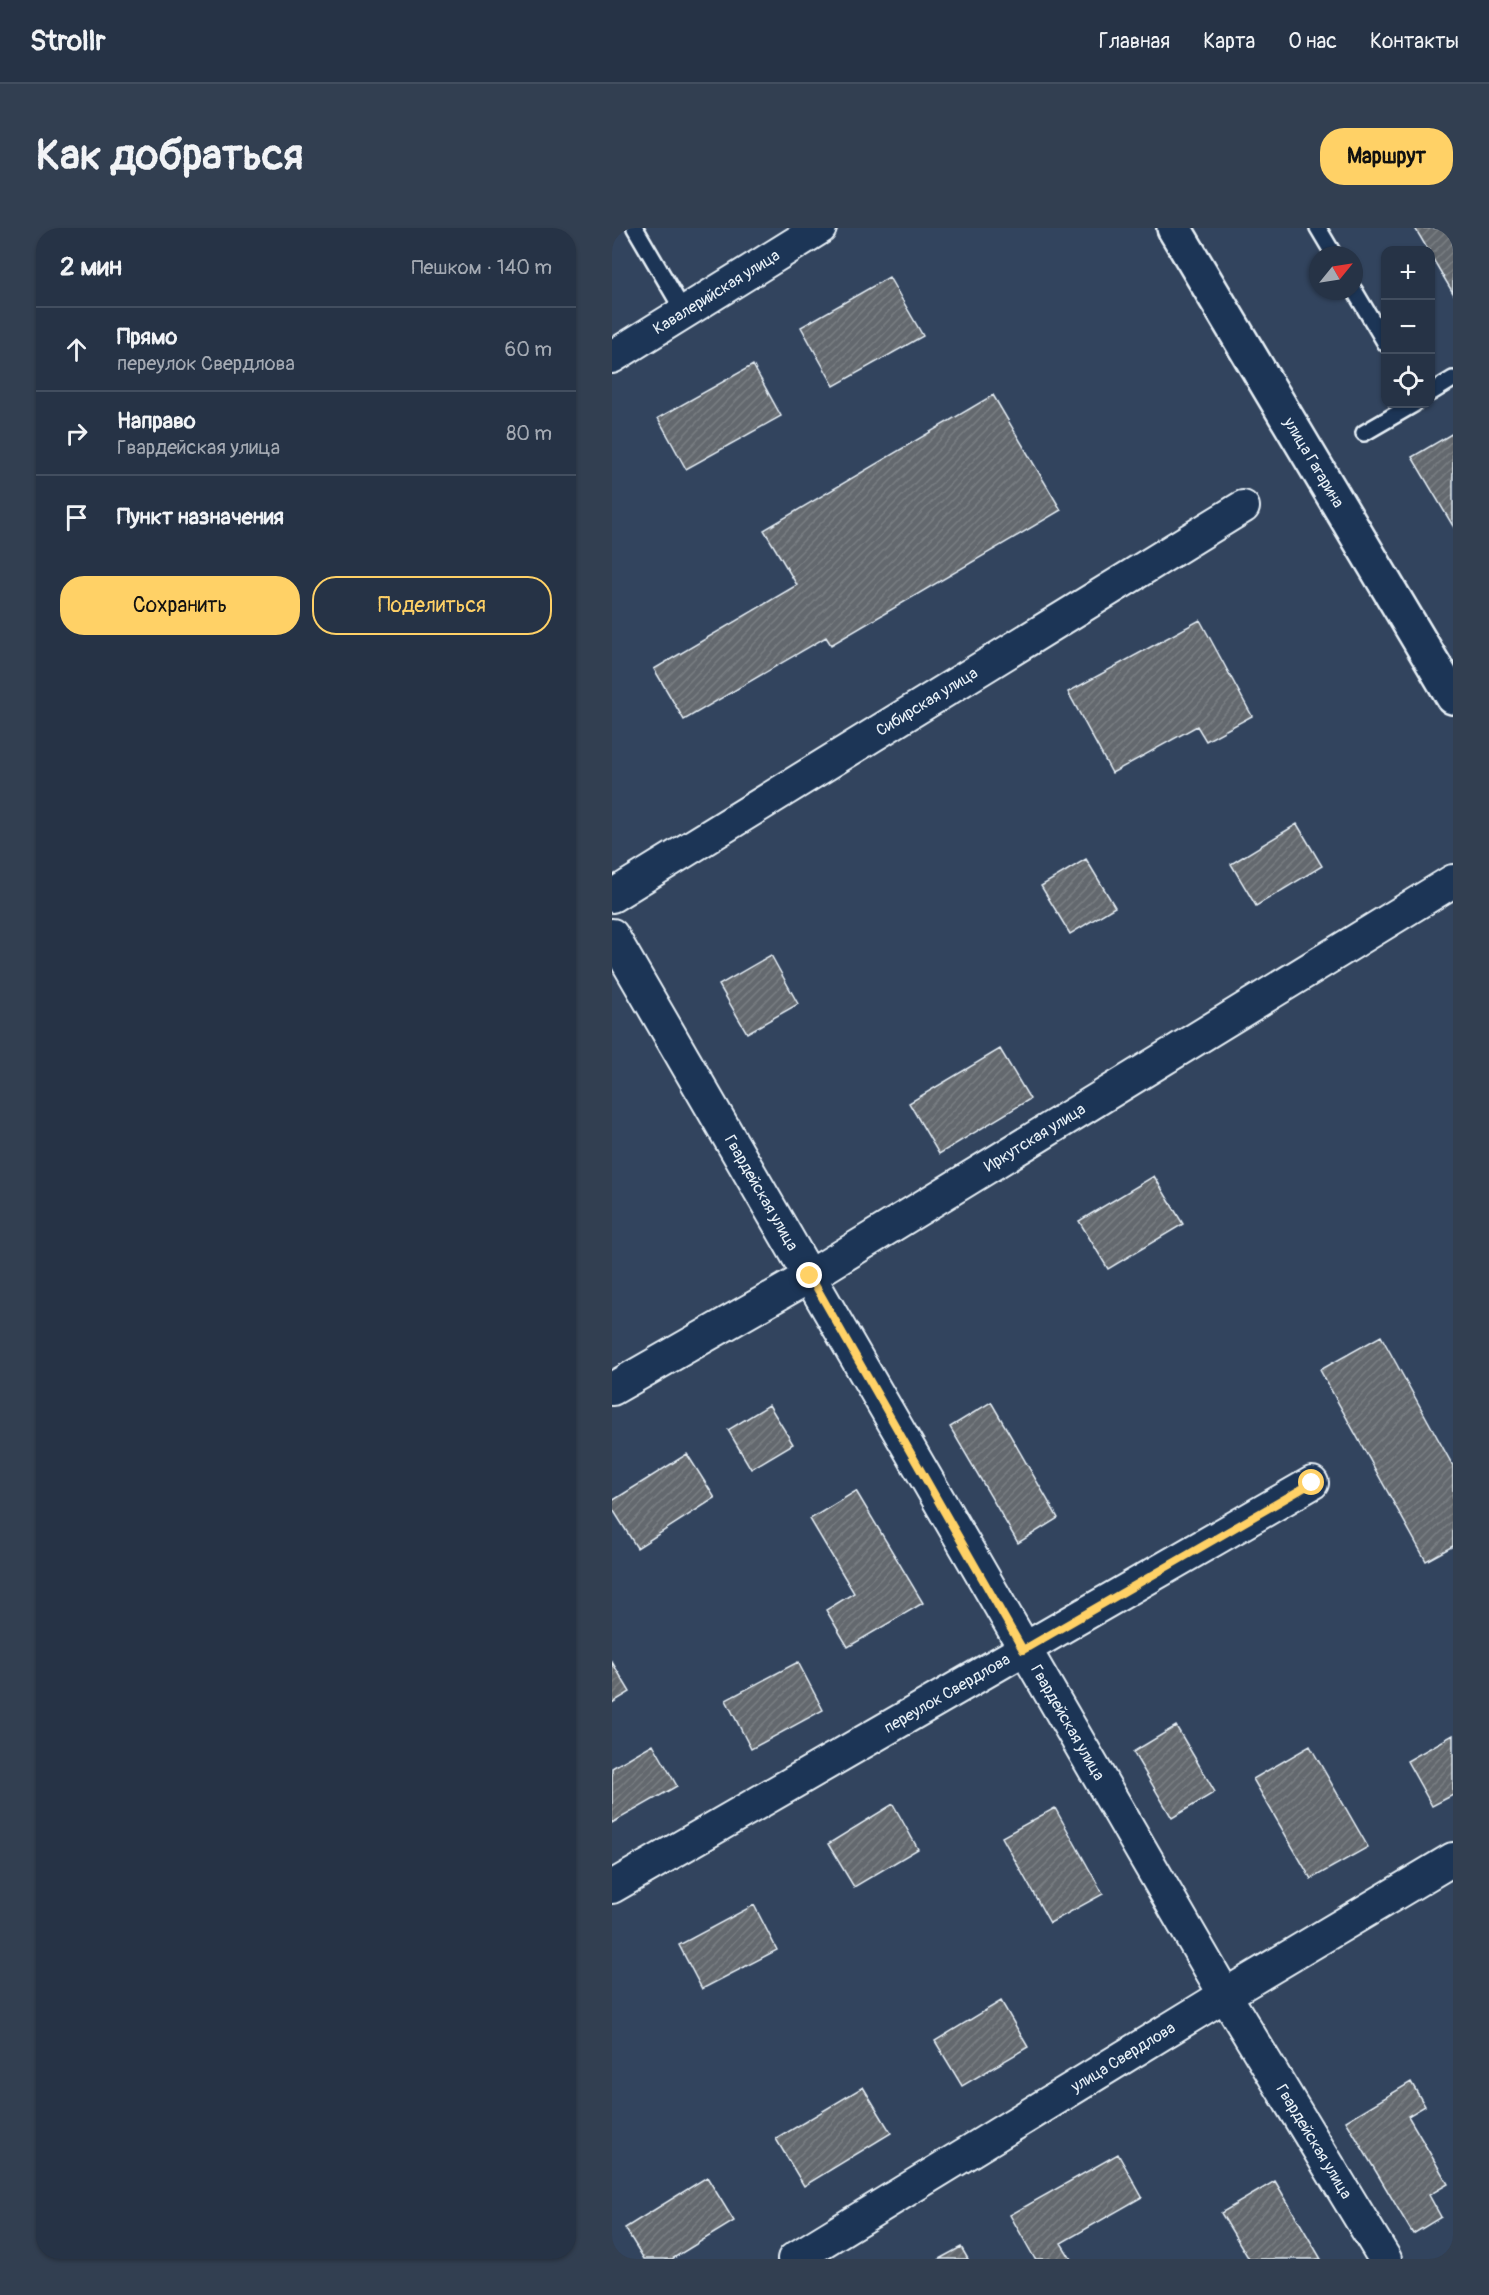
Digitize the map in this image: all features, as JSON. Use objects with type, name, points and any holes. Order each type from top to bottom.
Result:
[{"type":"street","name":"Кавалерийская улица","points":[[612,357],[820,228]]},
{"type":"street","name":"улица Гагарина","points":[[1174,228],[1453,697]]},
{"type":"street","name":"Сибирская улица","points":[[612,896],[1243,507]]},
{"type":"street","name":"Иркутская улица","points":[[612,1389],[810,1276],[1453,881]]},
{"type":"street","name":"Гвардейская улица","points":[[612,935],[1023,1650],[1225,1995],[1384,2259]]},
{"type":"street","name":"переулок Свердлова","points":[[612,1887],[1312,1483]]},
{"type":"street","name":"улица Свердлова","points":[[794,2259],[1453,1858]]},
{"type":"lane","points":[[635,228],[684,312]]},
{"type":"lane","points":[[1318,228],[1329,246]]},
{"type":"lane","points":[[1360,300],[1381,336]]},
{"type":"lane","points":[[1435,391],[1453,380]]},
{"type":"lane","points":[[1364,433],[1407,408]]},
{"type":"building","points":[[1415,228],[1453,228],[1453,293],[1435,262],[1435,246],[1426,246]]},
{"type":"building","points":[[889,277],[923,336],[834,386],[801,327]]},
{"type":"building","points":[[753,365],[781,416],[686,469],[658,418]]},
{"type":"building","points":[[993,395],[1061,510],[831,645],[826,637],[684,720],[654,669],[797,585],[764,530]]},
{"type":"building","points":[[1453,433],[1453,526],[1412,457]]},
{"type":"building","points":[[1200,620],[1252,716],[1206,741],[1197,726],[1112,773],[1068,692]]},
{"type":"building","points":[[1297,824],[1322,866],[1256,906],[1231,864]]},
{"type":"building","points":[[1086,859],[1115,907],[1070,934],[1041,886]]},
{"type":"building","points":[[771,955],[798,1004],[747,1033],[719,985]]},
{"type":"building","points":[[1000,1049],[1030,1099],[939,1154],[909,1103]]},
{"type":"building","points":[[1154,1176],[1183,1224],[1108,1269],[1079,1221]]},
{"type":"building","points":[[1381,1336],[1453,1466],[1453,1546],[1426,1561],[1320,1370]]},
{"type":"building","points":[[991,1402],[1058,1518],[1018,1543],[950,1427]]},
{"type":"building","points":[[769,1405],[793,1444],[751,1469],[728,1430]]},
{"type":"building","points":[[687,1454],[715,1498],[637,1548],[612,1508],[612,1501]]},
{"type":"building","points":[[856,1491],[923,1603],[848,1647],[826,1610],[854,1593],[810,1519]]},
{"type":"building","points":[[612,1662],[630,1692],[612,1703]]},
{"type":"building","points":[[798,1662],[823,1710],[751,1749],[726,1700]]},
{"type":"building","points":[[1176,1726],[1215,1792],[1172,1818],[1133,1752]]},
{"type":"building","points":[[1453,1735],[1453,1795],[1432,1806],[1407,1761]]},
{"type":"building","points":[[653,1744],[677,1786],[612,1823],[612,1768]]},
{"type":"building","points":[[1310,1746],[1368,1847],[1311,1879],[1253,1779]]},
{"type":"building","points":[[893,1804],[918,1849],[854,1887],[828,1844]]},
{"type":"building","points":[[1055,1808],[1103,1894],[1050,1923],[1002,1837]]},
{"type":"building","points":[[754,1905],[777,1950],[702,1989],[679,1945]]},
{"type":"building","points":[[1001,2001],[1028,2047],[962,2086],[935,2041]]},
{"type":"building","points":[[1411,2082],[1425,2106],[1408,2116],[1448,2184],[1429,2195],[1441,2217],[1413,2234],[1346,2121]]},
{"type":"building","points":[[863,2087],[891,2133],[804,2186],[776,2139]]},
{"type":"building","points":[[1118,2154],[1142,2197],[1061,2243],[1071,2259],[1035,2259],[1010,2215]]},
{"type":"building","points":[[707,2177],[734,2221],[672,2259],[644,2259],[625,2228]]},
{"type":"building","points":[[1275,2181],[1321,2259],[1249,2259],[1221,2213]]},
{"type":"building","points":[[961,2247],[968,2259],[939,2259]]},
{"type":"route","points":[[810,1276],[1023,1650],[1312,1483]]}]
